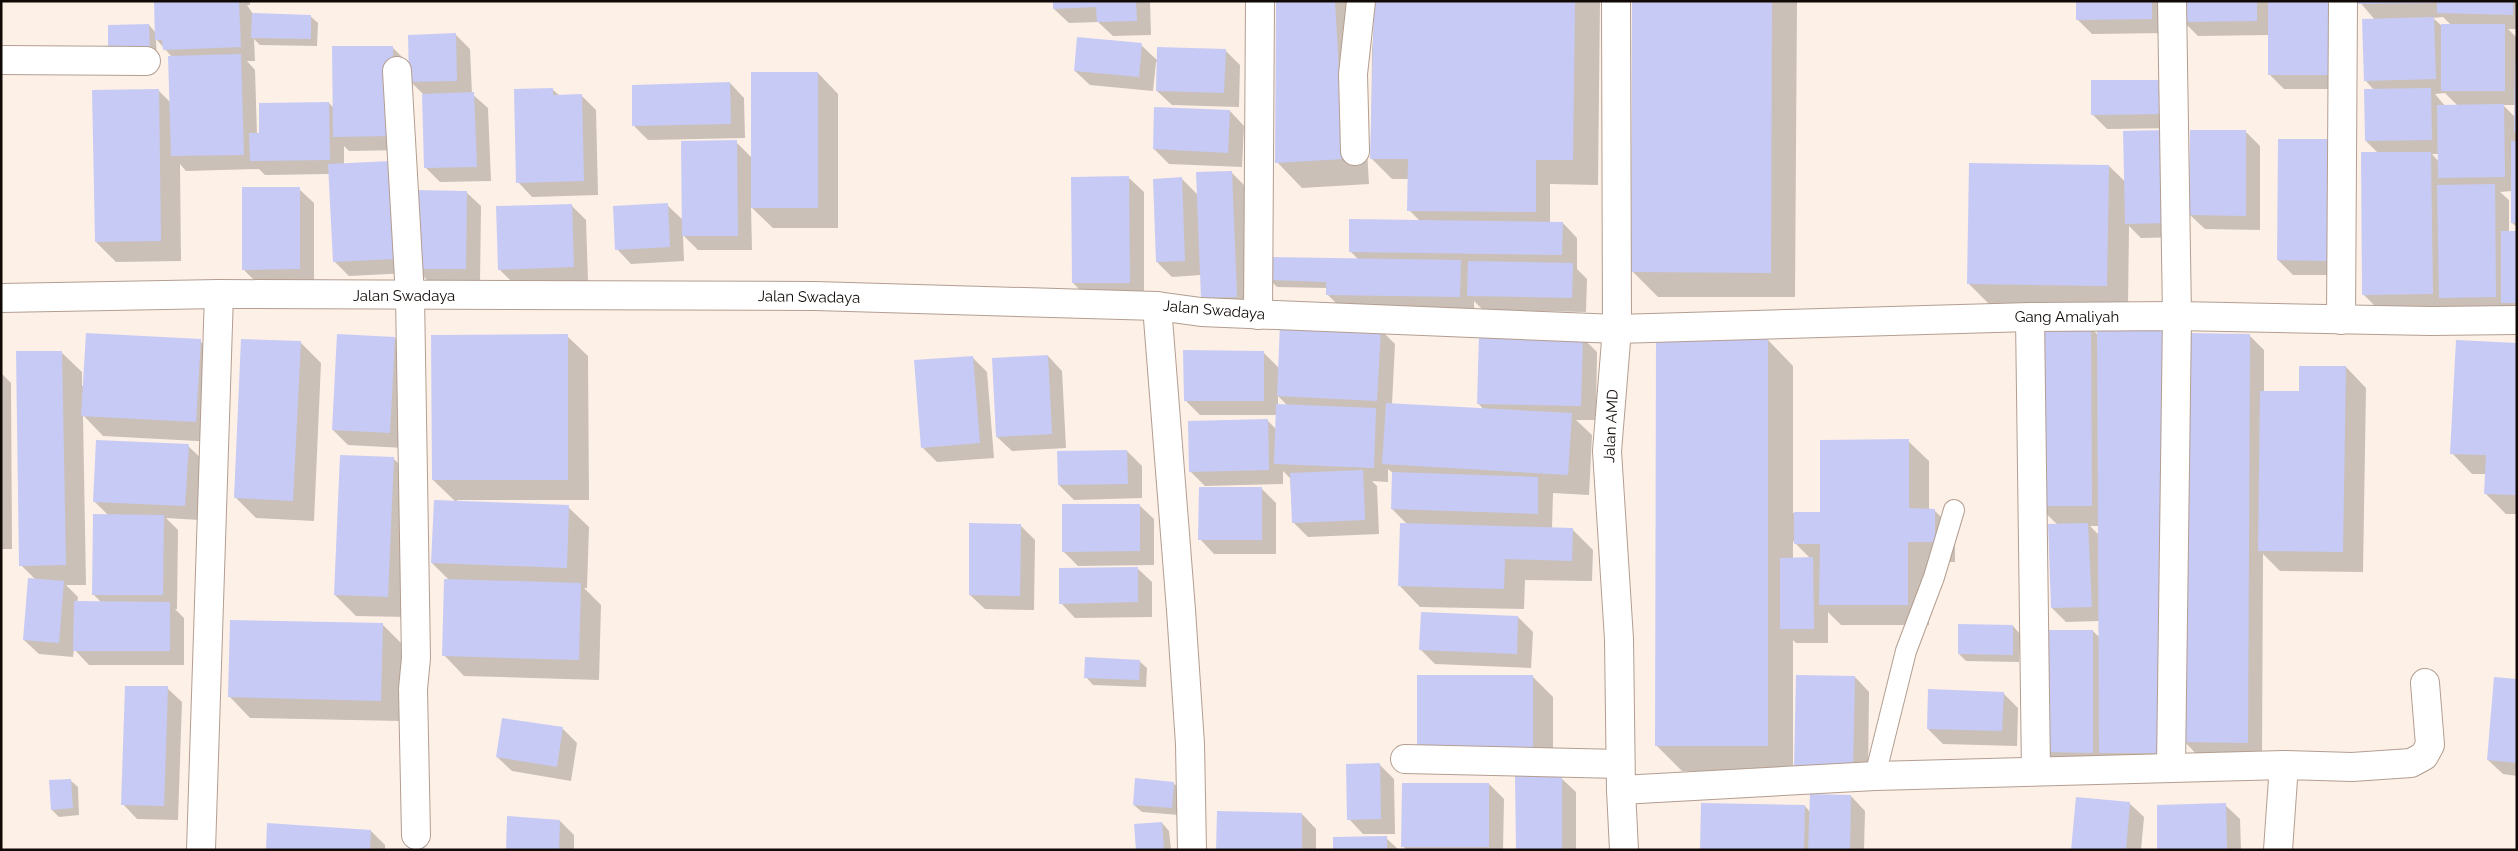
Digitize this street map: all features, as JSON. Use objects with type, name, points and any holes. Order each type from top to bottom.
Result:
[{"type":"street","points":[[1258,315],[1260,1]]},
{"type":"street","points":[[1355,151],[1353,74],[1361,1]]},
{"type":"street","name":"Jalan AMD","points":[[1616,1],[1617,329],[1607,451],[1619,639],[1620,777],[1624,850]]},
{"type":"street","points":[[2171,768],[2177,316],[2172,1]]},
{"type":"street","points":[[2341,320],[2343,1]]},
{"type":"street","points":[[1,60],[146,61]]},
{"type":"street","points":[[398,71],[410,296],[416,658],[413,690],[416,835]]},
{"type":"street","points":[[201,850],[219,294]]},
{"type":"street","name":"Jalan Swadaya","points":[[1,298],[219,294],[815,296],[1157,306],[1201,312],[1258,315],[1617,329]]},
{"type":"street","points":[[1157,306],[1184,648],[1190,744],[1192,850]]},
{"type":"street","name":"Gang Amaliyah","points":[[1617,329],[2030,317],[2177,316],[2341,320],[2517,320]]},
{"type":"street","points":[[2030,317],[2036,772]]},
{"type":"street","points":[[1405,760],[1620,777],[1875,776],[2284,765],[2352,767],[2411,763],[2424,756],[2430,745],[2425,683]]},
{"type":"street","points":[[2278,850],[2284,765]]},
{"type":"lane","points":[[1875,776],[1906,650],[1934,577],[1954,510]]},
{"type":"building","points":[[154,1],[239,1],[241,47],[163,50],[162,40],[155,40]]},
{"type":"building","points":[[1053,1],[1136,1],[1137,21],[1097,22],[1096,7],[1053,9]]},
{"type":"building","points":[[1276,1],[1335,1],[1344,159],[1275,163]]},
{"type":"building","points":[[1374,1],[1575,1],[1573,160],[1536,160],[1536,212],[1407,211],[1408,159],[1370,159]]},
{"type":"building","points":[[1632,1],[1772,1],[1771,273],[1631,272]]},
{"type":"building","points":[[2076,1],[2152,1],[2152,19],[2076,20]]},
{"type":"building","points":[[2181,1],[2257,1],[2257,21],[2182,22]]},
{"type":"building","points":[[2268,1],[2338,1],[2338,75],[2268,75]]},
{"type":"building","points":[[2357,1],[2433,1],[2433,3],[2357,4]]},
{"type":"building","points":[[2437,1],[2513,1],[2513,15],[2437,13]]},
{"type":"building","points":[[252,13],[311,15],[311,39],[251,38]]},
{"type":"building","points":[[2434,17],[2436,79],[2364,81],[2362,19]]},
{"type":"building","points":[[149,24],[150,55],[108,56],[108,25]]},
{"type":"building","points":[[2441,24],[2505,24],[2505,91],[2441,91]]},
{"type":"building","points":[[456,33],[457,81],[409,82],[408,35]]},
{"type":"building","points":[[1077,37],[1142,43],[1139,77],[1074,71]]},
{"type":"building","points":[[332,46],[393,46],[393,136],[333,137]]},
{"type":"building","points":[[1157,47],[1226,49],[1224,93],[1156,91]]},
{"type":"building","points":[[241,54],[244,155],[171,156],[168,56]]},
{"type":"building","points":[[2515,62],[2517,62],[2517,133],[2514,132]]},
{"type":"building","points":[[751,72],[818,72],[818,208],[751,208]]},
{"type":"building","points":[[2091,80],[2166,80],[2166,114],[2091,115]]},
{"type":"building","points":[[730,82],[731,124],[632,126],[632,85]]},
{"type":"building","points":[[553,88],[553,95],[582,94],[584,181],[516,183],[514,89]]},
{"type":"building","points":[[2431,88],[2432,140],[2365,141],[2364,89]]},
{"type":"building","points":[[159,89],[161,241],[95,242],[92,90]]},
{"type":"building","points":[[474,92],[477,167],[424,168],[422,94]]},
{"type":"building","points":[[329,102],[330,160],[250,161],[249,133],[259,133],[259,103]]},
{"type":"building","points":[[2504,104],[2505,177],[2438,178],[2437,105]]},
{"type":"building","points":[[1154,107],[1230,110],[1228,153],[1153,149]]},
{"type":"building","points":[[2167,130],[2168,223],[2125,224],[2123,131]]},
{"type":"building","points":[[2190,130],[2246,130],[2246,216],[2189,215]]},
{"type":"building","points":[[2278,139],[2329,139],[2329,261],[2277,260]]},
{"type":"building","points":[[737,140],[738,236],[682,236],[681,141]]},
{"type":"building","points":[[2511,141],[2517,141],[2517,223],[2511,223]]},
{"type":"building","points":[[2361,152],[2431,152],[2433,294],[2362,295]]},
{"type":"building","points":[[391,161],[395,259],[333,262],[328,164]]},
{"type":"building","points":[[1969,163],[2109,165],[2107,286],[1967,284]]},
{"type":"building","points":[[1232,171],[1237,297],[1201,298],[1196,172]]},
{"type":"building","points":[[1129,176],[1130,283],[1072,283],[1071,177]]},
{"type":"building","points":[[1182,177],[1185,261],[1156,262],[1153,179]]},
{"type":"building","points":[[2495,184],[2496,297],[2439,298],[2437,185]]},
{"type":"building","points":[[242,187],[300,187],[300,269],[242,270]]},
{"type":"building","points":[[415,190],[467,191],[466,269],[415,269]]},
{"type":"building","points":[[668,203],[670,247],[615,250],[613,206]]},
{"type":"building","points":[[572,204],[574,267],[498,270],[496,206]]},
{"type":"building","points":[[1349,219],[1563,222],[1562,255],[1349,252]]},
{"type":"building","points":[[2501,231],[2517,231],[2517,303],[2501,303]]},
{"type":"building","points":[[1269,257],[1461,260],[1460,297],[1326,295],[1326,282],[1269,280]]},
{"type":"building","points":[[1468,261],[1573,263],[1572,298],[1467,296]]},
{"type":"building","points":[[1280,323],[1381,328],[1377,401],[1277,396]]},
{"type":"building","points":[[2036,327],[2091,327],[2092,506],[2037,506]]},
{"type":"building","points":[[2097,327],[2165,327],[2167,753],[2099,753]]},
{"type":"building","points":[[86,333],[201,339],[196,422],[81,416]]},
{"type":"building","points":[[2186,333],[2250,334],[2248,743],[2183,742]]},
{"type":"building","points":[[337,334],[395,337],[390,433],[332,430]]},
{"type":"building","points":[[568,334],[568,480],[432,480],[431,335]]},
{"type":"building","points":[[1479,334],[1583,336],[1581,406],[1477,404]]},
{"type":"building","points":[[241,339],[301,341],[293,501],[234,498]]},
{"type":"building","points":[[1656,339],[1768,339],[1768,746],[1655,746]]},
{"type":"building","points":[[2456,340],[2517,343],[2517,495],[2484,494],[2486,455],[2450,454]]},
{"type":"building","points":[[1183,350],[1264,351],[1264,401],[1184,401]]},
{"type":"building","points":[[16,351],[62,351],[66,565],[19,566]]},
{"type":"building","points":[[1048,355],[1052,434],[996,437],[992,358]]},
{"type":"building","points":[[973,356],[980,443],[921,448],[914,360]]},
{"type":"building","points":[[2299,366],[2346,366],[2343,552],[2258,551],[2260,391],[2299,391]]},
{"type":"building","points":[[1386,403],[1572,413],[1568,475],[1382,464]]},
{"type":"building","points":[[1276,404],[1376,408],[1374,468],[1274,464]]},
{"type":"building","points":[[1268,419],[1269,470],[1189,472],[1188,421]]},
{"type":"building","points":[[1909,439],[1909,508],[1935,509],[1935,542],[1908,542],[1908,605],[1819,605],[1820,544],[1794,544],[1794,512],[1820,512],[1820,440]]},
{"type":"building","points":[[96,440],[189,444],[185,506],[93,502]]},
{"type":"building","points":[[1127,450],[1128,484],[1058,485],[1057,451]]},
{"type":"building","points":[[340,455],[394,457],[388,597],[334,595]]},
{"type":"building","points":[[1363,470],[1365,520],[1292,523],[1290,473]]},
{"type":"building","points":[[1392,472],[1538,477],[1538,514],[1391,509]]},
{"type":"building","points":[[1199,487],[1262,487],[1262,540],[1198,540]]},
{"type":"building","points":[[434,500],[569,505],[567,568],[431,563]]},
{"type":"building","points":[[1062,504],[1140,504],[1140,551],[1062,552]]},
{"type":"building","points":[[93,514],[164,515],[163,595],[92,595]]},
{"type":"building","points":[[969,523],[1021,524],[1020,596],[969,595]]},
{"type":"building","points":[[1400,523],[1573,528],[1572,561],[1505,559],[1504,589],[1398,586]]},
{"type":"building","points":[[2088,523],[2092,607],[2051,608],[2048,524]]},
{"type":"building","points":[[1813,557],[1814,629],[1780,629],[1780,558]]},
{"type":"building","points":[[1138,567],[1138,602],[1059,604],[1059,568]]},
{"type":"building","points":[[28,578],[64,581],[59,643],[23,640]]},
{"type":"building","points":[[444,579],[581,583],[579,660],[442,656]]},
{"type":"building","points":[[74,601],[170,602],[170,651],[73,651]]},
{"type":"building","points":[[1421,612],[1518,616],[1517,654],[1419,650]]},
{"type":"building","points":[[230,620],[383,623],[381,701],[228,697]]},
{"type":"building","points":[[1958,624],[2013,625],[2013,655],[1958,654]]},
{"type":"building","points":[[2044,630],[2093,630],[2093,753],[2044,752]]},
{"type":"building","points":[[1085,657],[1140,660],[1139,680],[1084,678]]},
{"type":"building","points":[[1417,675],[1533,675],[1533,752],[1417,752]]},
{"type":"building","points":[[1796,675],[1855,676],[1853,769],[1794,768]]},
{"type":"building","points":[[2494,677],[2517,679],[2517,763],[2487,760]]},
{"type":"building","points":[[125,686],[168,686],[164,806],[121,805]]},
{"type":"building","points":[[1928,689],[2004,692],[2002,731],[1927,729]]},
{"type":"building","points":[[502,718],[563,727],[557,767],[496,757]]},
{"type":"building","points":[[1380,763],[1381,819],[1347,820],[1346,764]]},
{"type":"building","points":[[1515,776],[1562,776],[1562,850],[1516,850]]},
{"type":"building","points":[[1135,778],[1174,782],[1172,808],[1133,805]]},
{"type":"building","points":[[71,779],[73,808],[51,810],[49,780]]},
{"type":"building","points":[[1402,783],[1489,783],[1489,847],[1401,847]]},
{"type":"building","points":[[1810,794],[1851,795],[1850,850],[1808,850]]},
{"type":"building","points":[[2076,797],[2130,802],[2126,850],[2071,850]]},
{"type":"building","points":[[1701,803],[1805,805],[1804,850],[1700,850]]},
{"type":"building","points":[[2226,803],[2227,850],[2157,850],[2157,805]]},
{"type":"building","points":[[1217,811],[1302,813],[1302,850],[1216,850]]},
{"type":"building","points":[[507,816],[560,820],[559,850],[506,850]]},
{"type":"building","points":[[1162,822],[1164,850],[1136,850],[1134,824]]},
{"type":"building","points":[[267,823],[371,830],[370,850],[266,850]]},
{"type":"building","points":[[1387,836],[1387,850],[1333,850],[1333,837]]}]
